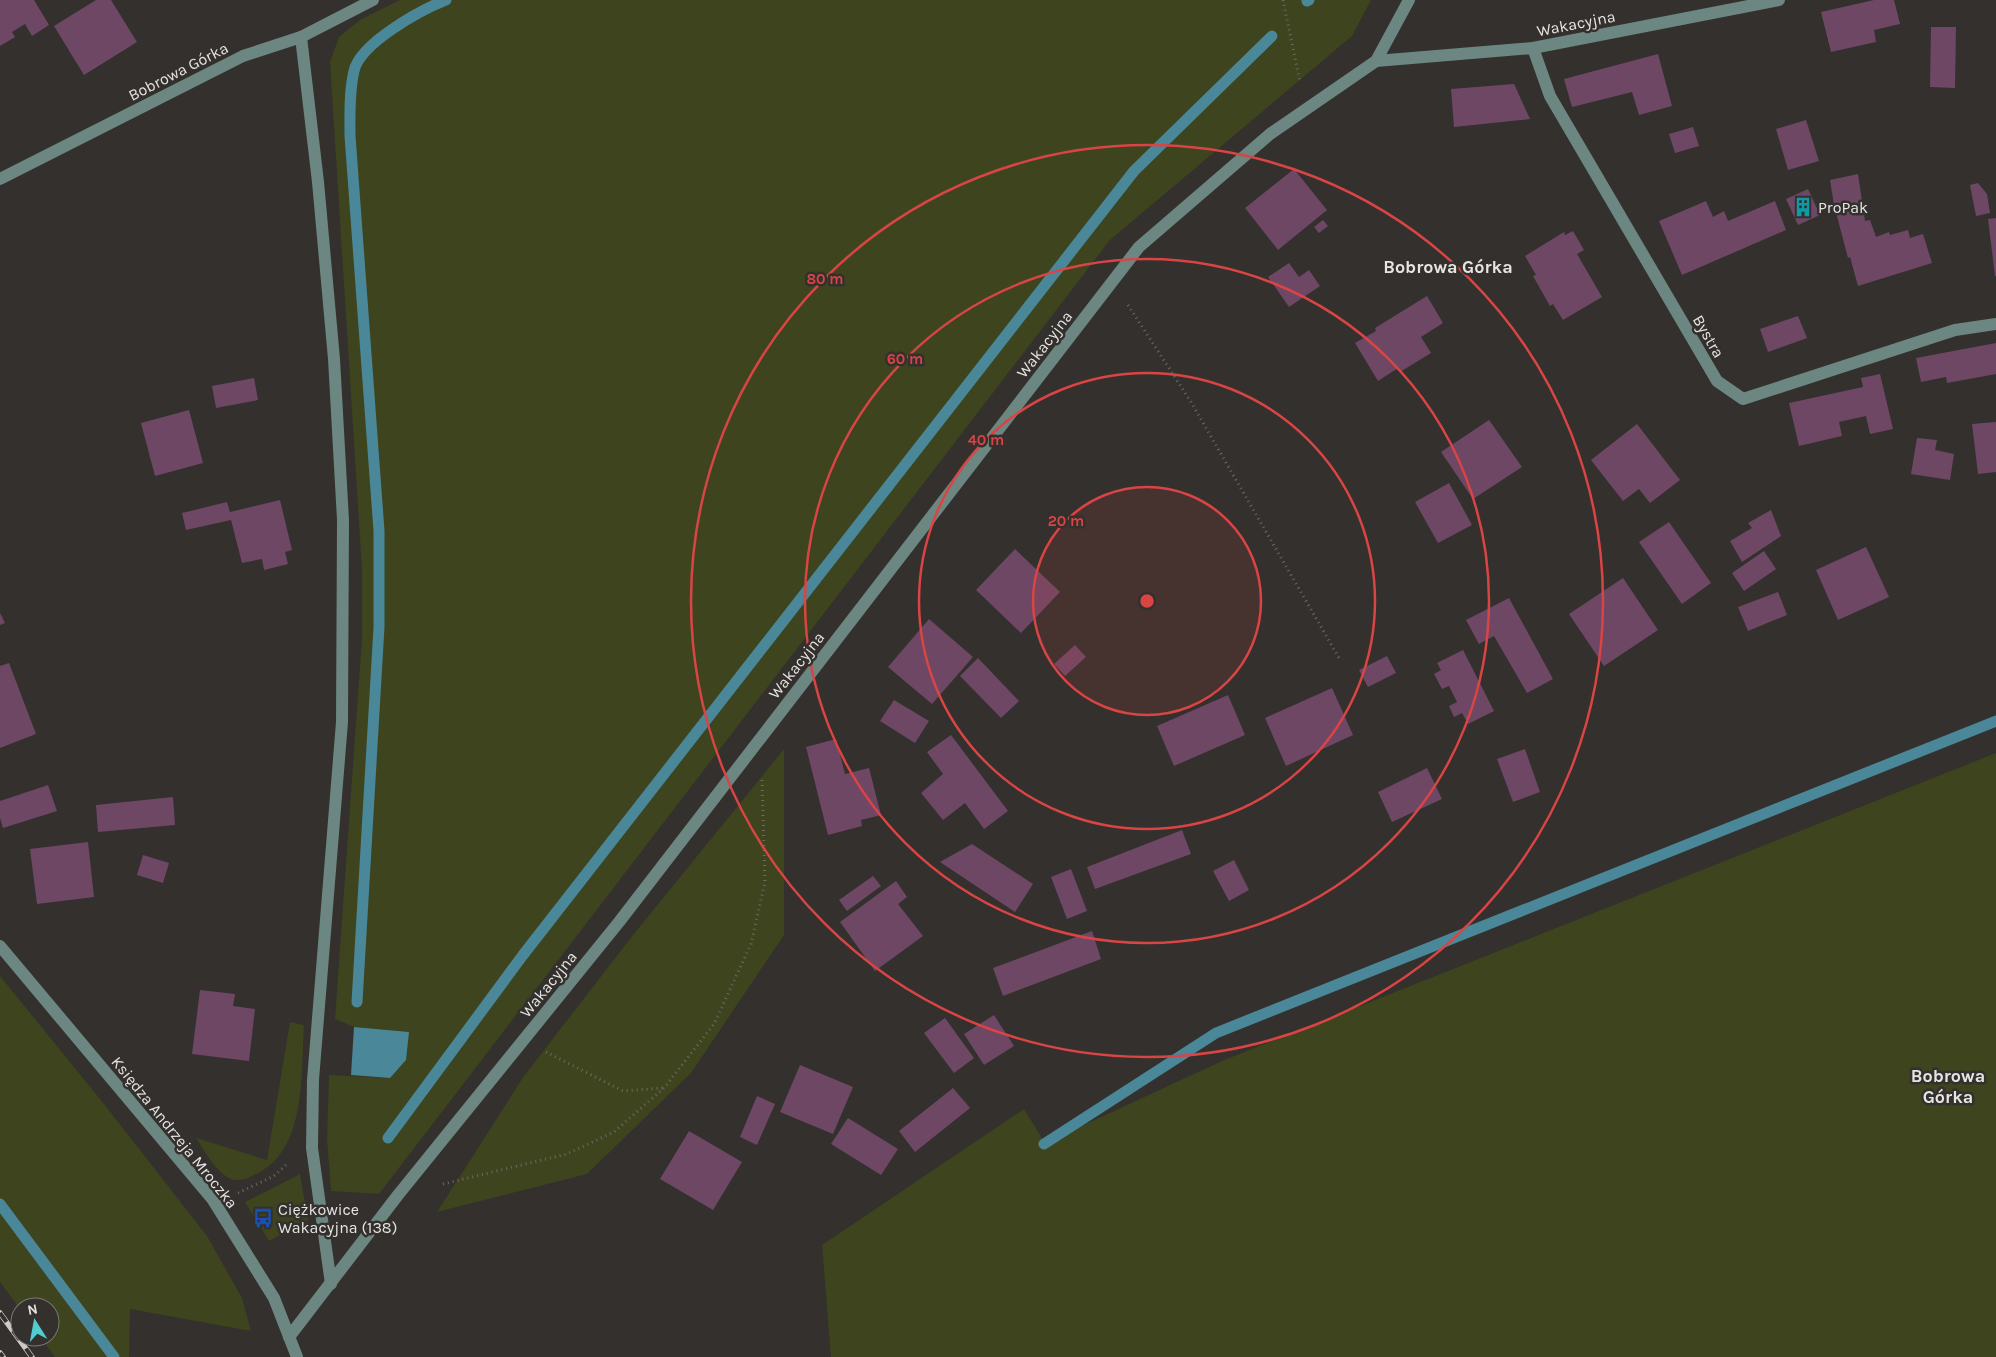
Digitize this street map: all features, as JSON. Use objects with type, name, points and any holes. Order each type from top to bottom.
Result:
[{"type":"street","name":"Bobrowa Górka","points":[[0,179],[243,56],[302,37],[373,0]]},
{"type":"street","name":"Wakacyjna","points":[[289,1337],[398,1195],[619,922],[1139,247],[1270,134],[1376,61],[1409,0]]},
{"type":"street","name":"Wakacyjna","points":[[1376,61],[1533,48],[1779,0]]},
{"type":"street","points":[[302,37],[318,182],[334,360],[343,520],[342,722],[313,1080],[312,1128],[312,1148],[331,1284]]},
{"type":"street","name":"Bystra","points":[[1533,48],[1550,96],[1717,381],[1743,398],[1955,330],[1996,324]]},
{"type":"street","name":"Księdza Andrzeja Mroczka","points":[[0,946],[213,1200],[274,1298],[297,1357]]},
{"type":"path","points":[[1283,0],[1306,109]]},
{"type":"path","points":[[1113,281],[1190,402],[1339,658]]},
{"type":"path","points":[[398,1195],[567,1154],[614,1132],[664,1088],[714,1024],[751,944],[765,882],[765,822],[760,739]]},
{"type":"path","points":[[522,1042],[624,1090],[664,1088]]},
{"type":"path","points":[[213,1200],[241,1192],[274,1176],[298,1154],[312,1128]]},
{"type":"green space","points":[[400,0],[1371,0],[1352,36],[1110,240],[379,1194],[331,1191],[327,1139],[329,1075],[390,1078],[408,1032],[354,1027],[335,1019],[362,638],[362,570],[330,62],[339,37],[360,20]]},
{"type":"green space","points":[[784,749],[784,935],[691,1073],[587,1174],[437,1212],[524,1076],[633,935]]},
{"type":"green space","points":[[1996,753],[1996,1357],[831,1357],[822,1245],[1024,1109],[1045,1143],[1222,1061]]},
{"type":"green space","points":[[0,976],[104,1104],[207,1236],[242,1298],[251,1331],[130,1309],[129,1357],[55,1357],[48,1347],[60,1347],[60,1297],[11,1297],[0,1282]]},
{"type":"green space","points":[[290,1022],[304,1025],[301,1087],[293,1129],[285,1148],[273,1163],[249,1177],[240,1180],[231,1179],[219,1171],[196,1138],[267,1160]]},
{"type":"green space","points":[[300,1174],[308,1220],[269,1241],[245,1202]]},
{"type":"water","points":[[354,1027],[409,1032],[406,1060],[390,1078],[351,1075]]},
{"type":"building","points":[[0,0],[34,0],[49,25],[32,36],[25,24],[12,32],[15,37],[0,46]]},
{"type":"building","points":[[96,0],[111,0],[137,42],[84,75],[54,26]]},
{"type":"building","points":[[1874,0],[1894,0],[1900,24],[1874,30],[1876,42],[1831,52],[1821,12]]},
{"type":"building","points":[[1931,27],[1956,27],[1955,88],[1930,87]]},
{"type":"building","points":[[1658,54],[1672,106],[1639,115],[1632,92],[1572,107],[1564,79]]},
{"type":"building","points":[[1514,84],[1530,119],[1454,127],[1451,89]]},
{"type":"building","points":[[1806,120],[1819,161],[1788,170],[1776,129]]},
{"type":"building","points":[[1693,127],[1699,146],[1675,153],[1669,134]]},
{"type":"building","points":[[1294,169],[1327,210],[1278,250],[1245,208]]},
{"type":"building","points":[[1858,174],[1865,221],[1870,220],[1876,237],[1889,232],[1890,235],[1908,230],[1910,238],[1923,234],[1932,263],[1858,286],[1850,257],[1848,258],[1834,205],[1830,180]]},
{"type":"building","points":[[1978,183],[1987,194],[1990,213],[1976,216],[1970,185]]},
{"type":"building","name":"ProPak","points":[[1808,189],[1820,215],[1798,225],[1786,199]]},
{"type":"building","points":[[1706,201],[1713,217],[1724,211],[1728,221],[1775,201],[1786,230],[1682,275],[1659,221]]},
{"type":"building","points":[[1996,218],[1996,276],[1995,276],[1988,219]]},
{"type":"building","points":[[1323,220],[1328,226],[1319,233],[1314,227]]},
{"type":"building","points":[[1573,231],[1584,250],[1577,254],[1602,297],[1563,320],[1553,304],[1550,306],[1533,276],[1536,275],[1525,256],[1564,232],[1565,235]]},
{"type":"building","points":[[1289,263],[1299,277],[1309,270],[1320,286],[1289,307],[1268,277]]},
{"type":"building","points":[[1427,296],[1443,323],[1421,337],[1431,353],[1400,372],[1398,368],[1378,381],[1355,343],[1376,331],[1375,328]]},
{"type":"building","points":[[1798,316],[1807,338],[1768,352],[1760,329]]},
{"type":"building","points":[[1996,343],[1996,374],[1947,383],[1946,377],[1921,382],[1916,358]]},
{"type":"building","points":[[1880,374],[1893,429],[1870,434],[1866,416],[1839,422],[1842,436],[1799,446],[1789,403],[1863,387],[1861,378]]},
{"type":"building","points":[[254,378],[258,400],[216,408],[212,386]]},
{"type":"building","points":[[189,410],[203,463],[155,476],[141,423]]},
{"type":"building","points":[[1489,420],[1522,467],[1473,499],[1441,452]]},
{"type":"building","points":[[1996,422],[1996,472],[1978,474],[1972,424]]},
{"type":"building","points":[[1637,424],[1680,480],[1650,503],[1639,489],[1623,501],[1591,460]]},
{"type":"building","points":[[1917,438],[1937,440],[1935,450],[1954,454],[1950,480],[1911,474]]},
{"type":"building","points":[[1449,483],[1472,525],[1438,543],[1415,502]]},
{"type":"building","points":[[280,500],[292,550],[285,552],[288,564],[264,570],[262,559],[242,563],[231,520],[186,530],[182,513],[227,502],[230,512]]},
{"type":"building","points":[[1771,510],[1781,536],[1742,562],[1730,541],[1752,528],[1748,523]]},
{"type":"building","points":[[1669,522],[1711,583],[1682,604],[1639,542]]},
{"type":"building","points":[[1866,547],[1889,597],[1838,620],[1816,570]]},
{"type":"building","points":[[1015,549],[1060,592],[1021,633],[976,590]]},
{"type":"building","points":[[1764,551],[1776,569],[1744,591],[1732,573]]},
{"type":"building","points":[[1623,578],[1658,630],[1604,666],[1569,614]]},
{"type":"building","points":[[1778,592],[1787,615],[1748,631],[1738,607]]},
{"type":"building","points":[[1509,598],[1553,679],[1527,693],[1494,636],[1479,644],[1466,620]]},
{"type":"building","points":[[0,613],[5,623],[0,625]]},
{"type":"building","points":[[929,619],[973,657],[932,704],[888,667]]},
{"type":"building","points":[[1075,645],[1086,657],[1065,676],[1054,664]]},
{"type":"building","points":[[1463,650],[1494,711],[1468,724],[1462,713],[1454,717],[1449,706],[1457,702],[1449,686],[1442,689],[1434,674],[1441,670],[1437,663]]},
{"type":"building","points":[[1387,656],[1396,673],[1368,687],[1359,670]]},
{"type":"building","points":[[978,658],[1019,701],[1001,718],[960,676]]},
{"type":"building","points":[[9,663],[36,734],[0,748],[0,666]]},
{"type":"building","points":[[1332,688],[1353,735],[1286,766],[1265,718]]},
{"type":"building","points":[[1228,695],[1245,735],[1174,766],[1157,726]]},
{"type":"building","points":[[894,700],[929,721],[915,743],[880,721]]},
{"type":"building","points":[[951,735],[1008,811],[984,829],[965,803],[943,820],[921,793],[943,774],[927,752]]},
{"type":"building","points":[[836,739],[845,774],[869,768],[881,815],[861,820],[862,826],[828,835],[806,747]]},
{"type":"building","points":[[1525,749],[1540,792],[1513,802],[1497,759]]},
{"type":"building","points":[[1427,768],[1442,799],[1392,822],[1378,792]]},
{"type":"building","points":[[48,785],[57,811],[3,828],[0,818],[0,801]]},
{"type":"building","points":[[173,797],[175,825],[98,832],[96,805]]},
{"type":"building","points":[[1182,830],[1191,854],[1095,889],[1087,867]]},
{"type":"building","points":[[88,842],[94,897],[37,904],[30,849]]},
{"type":"building","points":[[972,844],[1033,884],[1015,912],[940,862]]},
{"type":"building","points":[[143,855],[169,863],[163,883],[137,875]]},
{"type":"building","points":[[1234,860],[1249,890],[1229,901],[1213,871]]},
{"type":"building","points":[[1071,869],[1087,911],[1067,919],[1051,877]]},
{"type":"building","points":[[873,876],[881,886],[847,911],[839,900]]},
{"type":"building","points":[[896,881],[907,897],[898,904],[923,936],[875,971],[840,922]]},
{"type":"building","points":[[1092,931],[1101,959],[1003,996],[993,968]]},
{"type":"building","points":[[200,990],[235,994],[233,1006],[255,1009],[249,1061],[192,1054]]},
{"type":"building","points":[[994,1015],[1014,1046],[984,1065],[964,1034]]},
{"type":"building","points":[[945,1018],[974,1058],[954,1073],[924,1033]]},
{"type":"building","points":[[800,1065],[853,1087],[833,1134],[780,1112]]},
{"type":"building","points":[[953,1088],[970,1108],[915,1152],[899,1131]]},
{"type":"building","points":[[757,1096],[775,1104],[757,1145],[740,1137]]},
{"type":"building","points":[[848,1118],[898,1149],[881,1175],[831,1144]]},
{"type":"building","points":[[689,1131],[742,1162],[713,1210],[660,1179]]},
{"type":"waterway","points":[[357,1002],[379,627],[379,531],[350,136],[352,79],[359,60],[367,49],[407,19],[446,0]]},
{"type":"waterway","points":[[388,1138],[523,955],[1134,171],[1272,36]]},
{"type":"waterway","points":[[1044,1144],[1216,1033],[1996,721]]},
{"type":"waterway","points":[[0,1204],[114,1357]]},
{"type":"railway","points":[[0,1313],[32,1357]]},
{"type":"railway","points":[[0,1353],[3,1357]]},
{"type":"place","name":"ProPak","points":[[1803,207]]},
{"type":"place","name":"Ciężkowice Wakacyjna (138)","points":[[263,1218]]},
{"type":"district","name":"Bobrowa Górka","points":[[1448,267]]},
{"type":"district","name":"Bobrowa Górka","points":[[1948,1086]]}]
